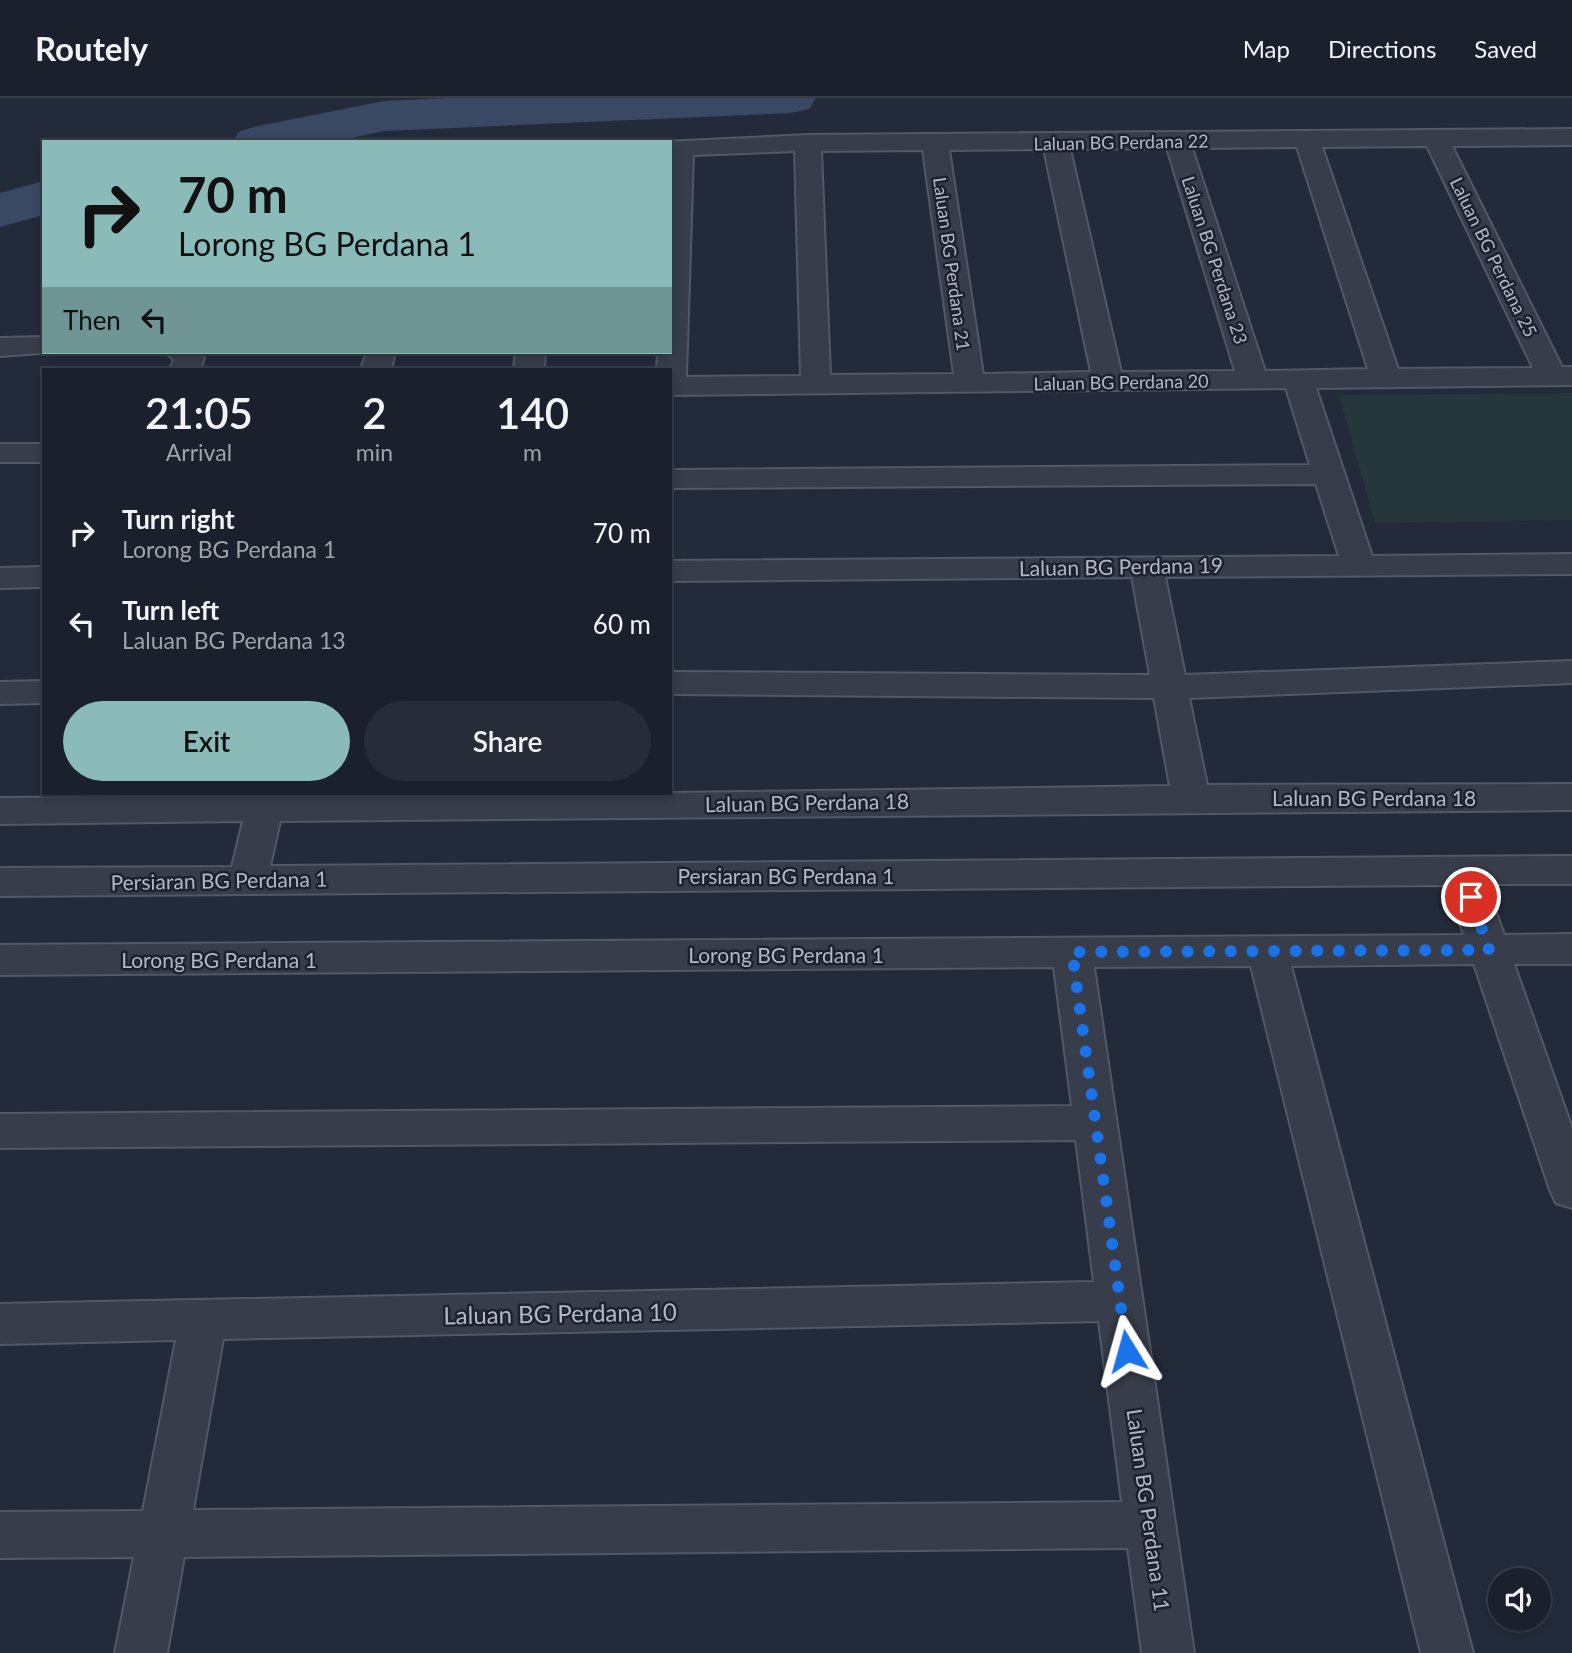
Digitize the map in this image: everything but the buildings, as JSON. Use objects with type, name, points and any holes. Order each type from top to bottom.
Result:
[{"type":"street","name":"Laluan BG Perdana 22","points":[[676,148],[808,143],[1566,137]]},
{"type":"street","points":[[1566,137],[1572,161]]},
{"type":"street","points":[[1307,139],[1386,378]]},
{"type":"street","name":"Laluan BG Perdana 25","points":[[1436,139],[1562,376]]},
{"type":"street","name":"Laluan BG Perdana 23","points":[[1177,140],[1253,380]]},
{"type":"street","points":[[808,143],[816,386]]},
{"type":"street","name":"Laluan BG Perdana 21","points":[[935,143],[970,384]]},
{"type":"street","points":[[1056,143],[1108,382]]},
{"type":"street","points":[[672,338],[676,148]]},
{"type":"street","points":[[0,347],[42,346]]},
{"type":"street","name":"Laluan BG Perdana 20","points":[[672,386],[1562,376]]},
{"type":"street","points":[[1298,378],[1358,564]]},
{"type":"street","points":[[0,453],[42,453]]},
{"type":"street","points":[[672,479],[1330,474]]},
{"type":"street","name":"Laluan BG Perdana 19","points":[[672,571],[1572,564]]},
{"type":"street","points":[[1146,566],[1191,798]]},
{"type":"street","points":[[0,578],[42,578]]},
{"type":"street","points":[[672,683],[1169,687],[1572,672]]},
{"type":"street","points":[[0,693],[42,692]]},
{"type":"street","name":"Laluan BG Perdana 18","points":[[0,811],[266,801],[1572,797]]},
{"type":"street","points":[[248,879],[266,801]]},
{"type":"street","name":"Persiaran BG Perdana 1","points":[[0,882],[1572,870]]},
{"type":"street","points":[[1462,871],[1489,950],[1558,1108],[1572,1191]]},
{"type":"street","name":"Lorong BG Perdana 1","points":[[0,960],[1572,949]]},
{"type":"street","points":[[1267,951],[1447,1653]]},
{"type":"street","name":"Laluan BG Perdana 11","points":[[1072,952],[1168,1653]]},
{"type":"street","points":[[0,1131],[1096,1123]]},
{"type":"street","name":"Laluan BG Perdana 10","points":[[0,1324],[1121,1301]]},
{"type":"street","points":[[141,1653],[203,1320]]},
{"type":"street","points":[[0,1535],[1150,1525]]},
{"type":"shaded area","points":[[1572,393],[1572,520],[1375,523],[1339,395]]},
{"type":"waterway","points":[[268,140],[384,116],[791,98]]},
{"type":"waterway","points":[[0,211],[42,198]]},
{"type":"route","points":[[1127,1351],[1072,952],[1489,950],[1471,897]]}]
